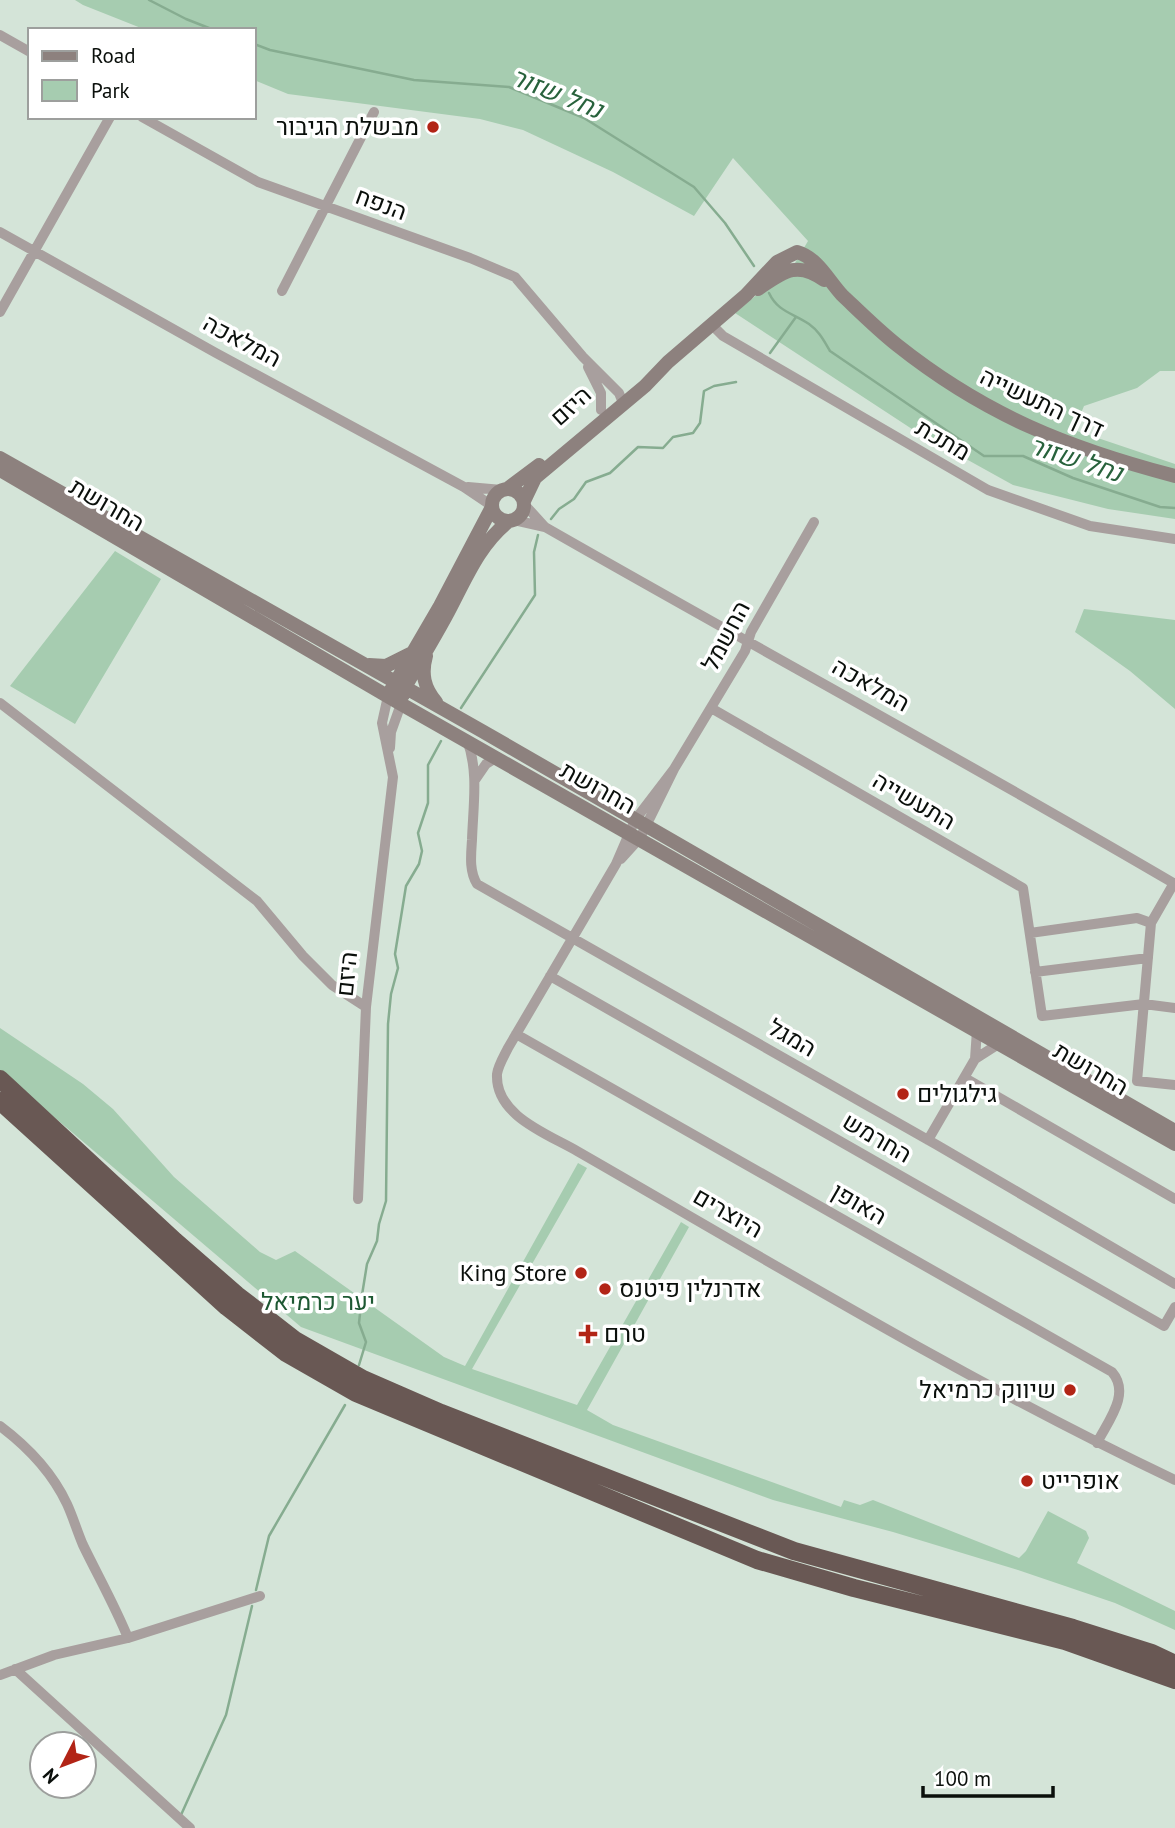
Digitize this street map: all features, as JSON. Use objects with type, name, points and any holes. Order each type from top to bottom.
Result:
[{"type":"highway","points":[[0,1079],[237,1295],[295,1340],[363,1378],[442,1413],[794,1551],[1073,1628],[1142,1650],[1175,1664]]},
{"type":"highway","points":[[0,1101],[227,1307],[286,1353],[356,1393],[757,1560],[855,1588],[1065,1640],[1175,1680]]},
{"type":"street","points":[[0,35],[28,51]]},
{"type":"street","points":[[282,291],[374,112]]},
{"type":"street","points":[[0,312],[109,119]]},
{"type":"street","name":"הנפח","points":[[146,119],[258,182],[497,268],[515,277],[621,398]]},
{"type":"street","name":"המלאכה","points":[[0,232],[464,487],[492,507],[497,517],[545,527],[747,643],[1052,811],[1175,883]]},
{"type":"street","name":"דרך התעשייה","points":[[712,325],[746,295],[777,261],[797,251],[812,259],[839,292],[897,345],[962,392],[1037,432],[1112,460],[1175,476]]},
{"type":"street","name":"היזם","points":[[524,502],[535,478],[621,398],[712,325]]},
{"type":"street","name":"מתכת","points":[[712,325],[723,336],[988,490],[1090,526],[1175,540]]},
{"type":"street","name":"הנפח","points":[[583,357],[601,393],[601,410]]},
{"type":"street","name":"היזם","points":[[505,490],[601,410],[621,398]]},
{"type":"street","name":"החרושת","points":[[1,469],[367,665],[977,1030],[1175,1144]]},
{"type":"street","name":"החרושת","points":[[1,469],[401,704],[638,829],[1175,1131]]},
{"type":"street","name":"המלאכה","points":[[464,487],[517,492],[545,527]]},
{"type":"street","points":[[492,507],[494,497],[505,490]]},
{"type":"street","points":[[511,521],[521,516],[524,502]]},
{"type":"street","name":"היזם","points":[[390,755],[382,723],[388,696],[429,647],[492,507]]},
{"type":"street","name":"היזם","points":[[358,1199],[366,1007],[393,777],[391,732],[401,704],[400,684],[413,652],[477,557],[488,541],[511,521]]},
{"type":"street","name":"החשמל","points":[[638,829],[745,650],[751,632],[814,522]]},
{"type":"street","points":[[429,647],[424,664],[425,683],[430,695],[442,709]]},
{"type":"street","points":[[367,665],[386,666],[413,652]]},
{"type":"street","points":[[0,703],[257,901],[303,956],[332,985],[366,1007]]},
{"type":"street","name":"התעשייה","points":[[710,708],[1023,888],[1042,1016],[1144,1004]]},
{"type":"street","name":"המגל","points":[[467,740],[472,754],[475,780],[471,863],[477,884],[928,1140],[1175,1284]]},
{"type":"street","points":[[475,780],[486,764],[497,757]]},
{"type":"street","name":"היוצרים","points":[[638,829],[516,1034],[497,1074],[508,1107],[516,1115],[921,1347],[1097,1443],[1175,1480]]},
{"type":"street","points":[[1175,883],[1151,923],[1137,1081],[1175,1085]]},
{"type":"street","points":[[1030,933],[1138,918],[1151,923]]},
{"type":"street","points":[[1035,972],[1148,958]]},
{"type":"street","name":"החרמש","points":[[550,975],[1164,1326],[1175,1307]]},
{"type":"street","points":[[1144,1004],[1175,1007]]},
{"type":"street","points":[[928,1140],[975,1059],[977,1030]]},
{"type":"street","name":"האופן","points":[[516,1034],[1112,1372],[1119,1383],[1121,1395],[1097,1443]]},
{"type":"street","points":[[975,1059],[1000,1043]]},
{"type":"street","points":[[965,1078],[1175,1199]]},
{"type":"street","points":[[0,1426],[32,1454],[53,1478],[128,1638]]},
{"type":"street","points":[[0,1675],[54,1656],[128,1638],[260,1596]]},
{"type":"street","points":[[15,1669],[186,1826]]},
{"type":"green space","points":[[75,0],[1175,0],[1175,371],[1160,371],[1137,388],[1084,406],[1074,430],[1175,464],[1175,519],[1108,509],[1013,485],[912,429],[735,313],[795,263],[808,241],[733,158],[694,216],[613,172],[523,130],[480,119],[288,94],[256,81],[256,28],[141,28]]},
{"type":"green space","points":[[115,551],[161,579],[75,724],[10,686]]},
{"type":"green space","points":[[1084,609],[1175,620],[1175,709],[1130,671],[1075,632]]},
{"type":"green space","name":"יער כרמיאל","points":[[0,1028],[83,1084],[113,1109],[174,1177],[260,1252],[276,1260],[295,1251],[444,1357],[465,1366],[578,1163],[587,1168],[472,1369],[577,1405],[681,1222],[689,1227],[587,1410],[613,1425],[841,1507],[844,1500],[860,1505],[873,1500],[1019,1558],[1026,1551],[1048,1511],[1086,1531],[1089,1538],[1077,1563],[1175,1611],[1175,1630],[1115,1603],[1018,1570],[893,1532],[773,1500],[301,1327],[0,1071]]},
{"type":"waterway","name":"נחל שזור","points":[[149,0],[209,28]]},
{"type":"waterway","name":"נחל שזור","points":[[256,45],[414,80],[509,87],[584,118],[694,187],[725,223],[754,266]]},
{"type":"waterway","name":"נחל שזור","points":[[769,293],[781,308],[813,327],[830,351],[984,456],[1023,456],[1073,478],[1160,507],[1175,508]]},
{"type":"waterway","points":[[770,353],[796,317]]},
{"type":"waterway","points":[[551,519],[559,509],[574,499],[586,482],[610,473],[638,447],[663,448],[673,437],[693,433],[700,423],[704,391],[714,386],[736,382]]},
{"type":"waterway","points":[[461,708],[535,595],[534,552],[538,535]]},
{"type":"waterway","points":[[359,1365],[366,1342],[359,1323],[367,1264],[377,1241],[386,1201],[388,1024],[391,994],[398,968],[395,954],[406,886],[419,864],[422,851],[418,833],[428,803],[428,765],[441,741]]},
{"type":"waterway","points":[[256,1590],[269,1536],[345,1405]]},
{"type":"waterway","points":[[181,1815],[226,1715],[252,1606]]},
{"type":"place","name":"מבשלת הגיבור","points":[[433,127]]},
{"type":"place","name":"גילגולים","points":[[903,1094]]},
{"type":"place","name":"King Store","points":[[581,1273]]},
{"type":"place","name":"אדרנלין פיטנס","points":[[605,1289]]},
{"type":"place","name":"טרם","points":[[588,1334]]},
{"type":"place","name":"שיווק כרמיאל","points":[[1070,1390]]},
{"type":"place","name":"אופרייט","points":[[1027,1481]]}]
